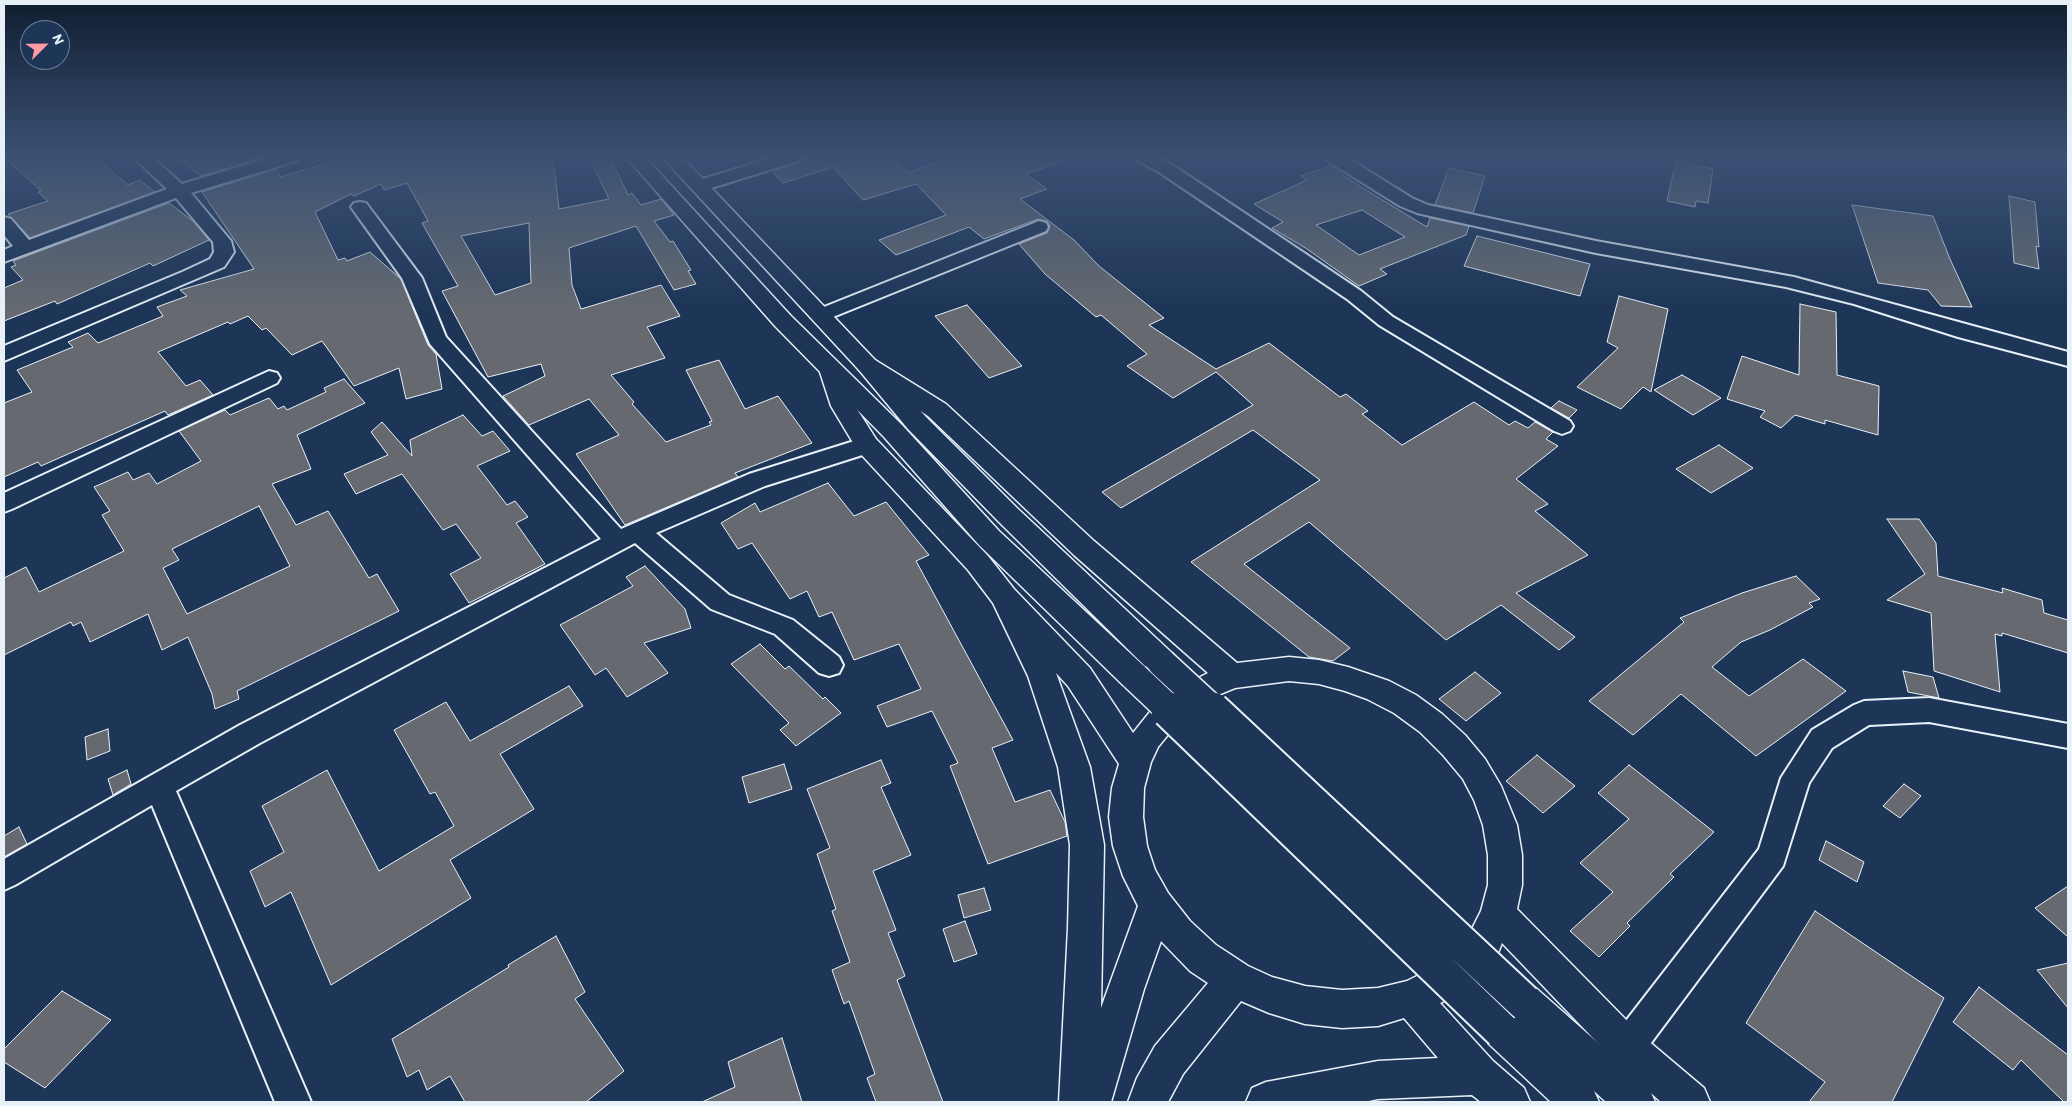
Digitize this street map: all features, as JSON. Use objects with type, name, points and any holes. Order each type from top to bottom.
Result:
[{"type":"main road","points":[[681,209],[770,307],[893,431],[989,538],[1148,670],[1513,1016],[1635,1102]]},
{"type":"main road","points":[[720,209],[867,365],[917,423],[987,494],[1148,670]]},
{"type":"main road","points":[[867,365],[937,410],[1084,548],[1232,676]]},
{"type":"main road","points":[[832,369],[843,406],[867,445],[978,564],[1004,597],[1079,676],[1135,762]]},
{"type":"main road","points":[[1004,597],[1043,676],[1074,767],[1087,845],[1080,1102]]},
{"type":"main road","points":[[1290,669],[1348,679],[1378,690],[1405,704],[1432,723],[1474,769],[1489,796],[1500,825],[1505,855],[1505,885],[1498,914],[1485,941],[1466,964],[1440,984],[1411,998],[1378,1007],[1332,1008],[1305,1005],[1269,995],[1235,979],[1197,951],[1177,933],[1156,905],[1140,876],[1130,846],[1127,807],[1128,788],[1135,762],[1147,738],[1164,717],[1184,700],[1232,676],[1260,671],[1290,669]]},
{"type":"main road","points":[[1087,845],[1130,846]]},
{"type":"main road","points":[[1091,1102],[1126,989],[1156,905]]},
{"type":"main road","points":[[1498,914],[1627,1047],[1690,1102]]},
{"type":"main road","points":[[1148,1102],[1151,1092],[1170,1060],[1235,979]]},
{"type":"main road","points":[[1411,998],[1479,1075],[1510,1102]]},
{"type":"main road","points":[[1513,1016],[1579,1102]]},
{"type":"main road","points":[[1266,1102],[1378,1080],[1479,1075]]},
{"type":"street","points":[[4,256],[133,209]]},
{"type":"street","points":[[4,354],[218,263],[224,252],[222,241],[194,209]]},
{"type":"street","points":[[361,209],[412,278],[437,339],[628,537],[720,602],[784,627],[829,665]]},
{"type":"street","points":[[1226,209],[1354,295],[1386,320],[1420,338],[1456,363],[1562,426]]},
{"type":"street","points":[[1422,209],[1596,247],[1787,281],[1861,300],[1965,332],[2068,359]]},
{"type":"street","points":[[4,223],[25,248]]},
{"type":"street","points":[[821,315],[1039,227]]},
{"type":"street","points":[[4,503],[269,378]]},
{"type":"street","points":[[4,876],[250,734],[628,537],[757,480],[867,445]]},
{"type":"street","points":[[1627,1047],[1772,856],[1796,778],[1822,740],[1864,713],[1929,710],[2068,736]]},
{"type":"street","points":[[159,786],[293,1102]]},
{"type":"building","points":[[25,209],[110,209],[30,238],[8,214]]},
{"type":"building","points":[[154,209],[176,209],[194,222],[209,240],[153,266],[150,263],[57,304],[55,301],[4,321],[4,288],[23,280],[11,267],[16,265],[13,261]]},
{"type":"building","points":[[213,209],[322,209],[315,212],[338,260],[345,258],[347,261],[370,252],[401,279],[428,345],[436,354],[442,389],[406,399],[399,368],[354,386],[322,341],[292,355],[266,328],[262,330],[248,316],[230,324],[228,322],[158,352],[186,386],[200,380],[213,395],[168,415],[165,411],[41,466],[38,462],[4,477],[4,403],[32,392],[17,370],[73,347],[68,342],[88,333],[98,343],[163,316],[157,307],[187,296],[180,290],[254,269]]},
{"type":"building","points":[[421,209],[669,209],[674,215],[654,221],[670,242],[673,241],[691,270],[688,271],[696,284],[674,290],[636,226],[569,248],[572,285],[581,309],[661,285],[680,316],[647,327],[665,358],[611,375],[634,402],[632,404],[666,442],[711,425],[709,422],[712,421],[686,370],[719,360],[745,409],[778,396],[812,443],[735,473],[738,477],[625,525],[576,454],[619,435],[589,399],[529,425],[503,396],[545,376],[541,364],[488,377],[442,291],[458,286],[422,223],[428,221]],"holes":[[[529,223],[531,283],[495,295],[461,236]]]},
{"type":"building","points":[[940,209],[1033,209],[1074,240],[1099,266],[1164,318],[1149,325],[1216,369],[1269,343],[1340,397],[1346,394],[1368,411],[1362,414],[1402,445],[1474,402],[1509,425],[1515,421],[1528,428],[1535,422],[1553,432],[1546,439],[1558,446],[1516,479],[1548,504],[1535,511],[1588,555],[1516,593],[1575,637],[1559,650],[1501,605],[1446,640],[1309,522],[1244,564],[1350,648],[1333,661],[1309,657],[1191,562],[1320,480],[1253,430],[1121,508],[1102,492],[1253,405],[1216,372],[1173,398],[1127,366],[1147,354],[1101,315],[1096,317],[1045,274],[1019,244],[1047,233],[1050,226],[1047,221],[1038,219],[984,239],[969,227],[896,255],[879,240],[946,215]]},
{"type":"building","points":[[1261,209],[1397,209],[1427,227],[1430,218],[1469,226],[1466,235],[1380,269],[1387,274],[1359,286],[1307,249],[1272,228],[1283,222]],"holes":[[[1362,210],[1405,237],[1359,255],[1316,225]]]},
{"type":"building","points":[[1452,209],[1474,209],[1473,213]]},
{"type":"building","points":[[1853,209],[1879,209],[1933,216],[1972,307],[1941,306],[1928,290],[1878,283]]},
{"type":"building","points":[[2010,209],[2036,209],[2039,247],[2036,246],[2039,269],[2014,263]]},
{"type":"building","points":[[1477,236],[1590,264],[1580,296],[1464,266]]},
{"type":"building","points":[[1619,296],[1668,309],[1651,392],[1643,387],[1621,409],[1577,387],[1618,348],[1607,342]]},
{"type":"building","points":[[1800,304],[1836,312],[1837,375],[1879,386],[1878,435],[1825,420],[1825,424],[1795,415],[1781,428],[1760,417],[1765,411],[1727,399],[1742,356],[1799,375]]},
{"type":"building","points":[[967,305],[1022,366],[989,378],[935,316]]},
{"type":"building","points":[[1682,375],[1721,398],[1693,415],[1654,390]]},
{"type":"building","points":[[344,379],[365,403],[297,435],[311,469],[272,484],[296,525],[328,511],[369,578],[377,574],[399,611],[237,691],[239,699],[215,709],[212,694],[188,637],[162,650],[148,614],[90,642],[81,622],[73,626],[71,622],[4,655],[4,578],[26,567],[39,592],[124,551],[102,515],[110,511],[94,487],[128,472],[133,480],[149,473],[157,484],[201,461],[179,431],[225,410],[230,415],[269,398],[278,409],[284,406],[287,410],[326,392],[324,388]],"holes":[[[259,506],[290,566],[187,614],[163,568],[179,560],[172,549]]]},
{"type":"building","points":[[1559,401],[1577,410],[1569,418],[1551,408]]},
{"type":"building","points":[[463,415],[482,436],[493,431],[510,451],[477,466],[507,505],[515,501],[528,517],[516,523],[545,564],[469,603],[450,574],[481,558],[456,524],[443,530],[402,474],[356,494],[344,474],[388,455],[371,432],[382,422],[412,456],[410,440]]},
{"type":"building","points":[[1719,445],[1753,468],[1711,493],[1676,469]]},
{"type":"building","points":[[828,483],[854,516],[886,502],[929,555],[916,561],[1013,740],[992,748],[1015,802],[1050,790],[1065,822],[1067,836],[988,864],[950,766],[958,763],[932,711],[887,727],[877,706],[921,689],[899,644],[854,660],[832,612],[819,617],[807,591],[790,599],[752,543],[738,549],[721,523],[755,503],[760,512]]},
{"type":"building","points":[[1887,519],[1919,519],[1936,543],[1938,576],[2003,593],[2002,588],[2042,600],[2044,613],[2068,620],[2068,653],[2002,633],[2002,636],[1995,634],[2000,692],[1934,671],[1931,613],[1887,600],[1925,574]]},
{"type":"building","points":[[645,566],[685,609],[691,628],[644,643],[668,673],[627,697],[606,668],[595,675],[560,625],[633,586],[626,577]]},
{"type":"building","points":[[1796,576],[1820,599],[1809,603],[1813,607],[1770,630],[1741,642],[1712,667],[1749,696],[1803,659],[1846,691],[1756,756],[1681,694],[1633,735],[1589,701],[1684,622],[1680,618],[1742,593]]},
{"type":"building","points":[[760,644],[785,669],[789,666],[823,699],[825,697],[841,713],[796,746],[780,730],[789,723],[731,664]]},
{"type":"building","points":[[1903,671],[1933,677],[1939,698],[1908,692]]},
{"type":"building","points":[[1475,672],[1501,693],[1466,721],[1439,699]]},
{"type":"building","points":[[569,686],[583,706],[500,754],[534,809],[450,860],[471,898],[331,985],[291,892],[265,907],[250,871],[284,852],[262,806],[327,770],[379,871],[454,826],[435,792],[430,794],[394,730],[446,702],[470,741]]},
{"type":"building","points":[[108,729],[110,751],[87,760],[85,737]]},
{"type":"building","points":[[1537,755],[1575,786],[1543,813],[1506,781]]},
{"type":"building","points":[[881,760],[891,783],[881,787],[911,855],[873,871],[896,930],[888,933],[905,976],[897,980],[943,1102],[876,1102],[867,1078],[875,1074],[849,1001],[844,1004],[832,970],[850,962],[832,911],[836,909],[817,854],[830,848],[807,789]]},
{"type":"building","points":[[784,764],[792,789],[749,803],[742,777]]},
{"type":"building","points":[[1629,765],[1714,832],[1670,874],[1674,877],[1627,923],[1630,926],[1599,957],[1570,931],[1613,892],[1580,863],[1629,819],[1598,793]]},
{"type":"building","points":[[127,770],[131,784],[113,795],[108,779]]},
{"type":"building","points":[[1904,784],[1921,796],[1900,818],[1883,806]]},
{"type":"building","points":[[19,827],[27,844],[4,857],[4,836]]},
{"type":"building","points":[[1826,841],[1864,862],[1857,882],[1819,860]]},
{"type":"building","points":[[2068,886],[2068,937],[2035,908]]},
{"type":"building","points":[[984,888],[991,910],[964,918],[958,895]]},
{"type":"building","points":[[1815,911],[1944,998],[1892,1102],[1809,1102],[1825,1082],[1746,1023]]},
{"type":"building","points":[[965,921],[977,954],[954,962],[943,929]]},
{"type":"building","points":[[556,936],[585,992],[575,999],[624,1071],[586,1102],[465,1102],[450,1076],[427,1090],[419,1070],[407,1077],[392,1039]]},
{"type":"building","points":[[2068,963],[2068,1008],[2037,970]]},
{"type":"building","points":[[1979,987],[2068,1055],[2068,1102],[2064,1102],[2021,1060],[2013,1070],[1953,1022]]},
{"type":"building","points":[[62,991],[111,1020],[45,1088],[4,1062],[4,1049]]},
{"type":"building","points":[[782,1038],[802,1102],[702,1102],[735,1087],[728,1062]]}]
